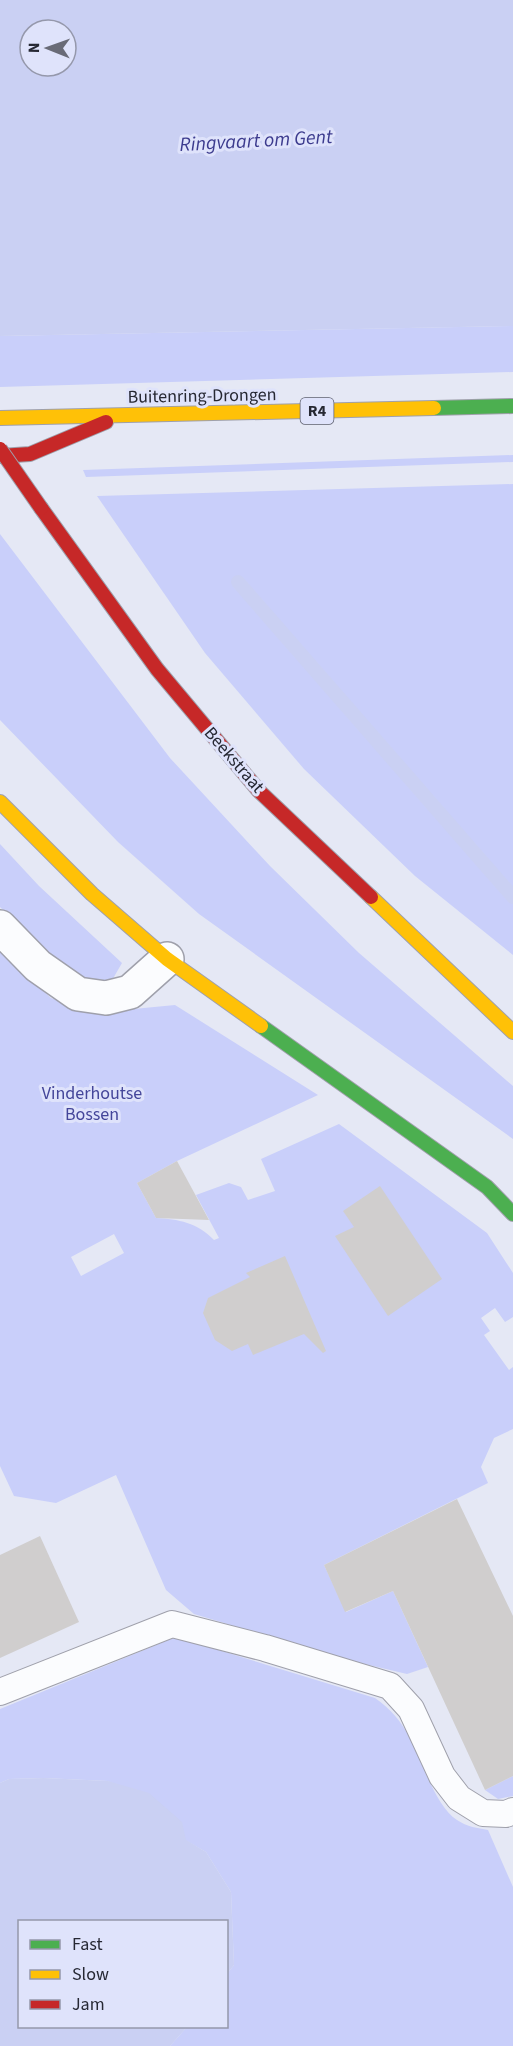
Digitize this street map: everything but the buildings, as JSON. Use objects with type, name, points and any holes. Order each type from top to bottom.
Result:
[{"type":"main road","name":"Buitenring-Drongen","points":[[0,418],[513,406]]},
{"type":"main road","points":[[0,456],[30,454],[120,416]]},
{"type":"main road","name":"Beekstraat","points":[[0,449],[157,669],[259,791],[513,1032]]},
{"type":"main road","points":[[0,802],[92,894],[167,959],[487,1187],[513,1214]]},
{"type":"street","points":[[0,927],[38,966],[78,994],[106,998],[130,992],[167,959]]},
{"type":"lane","points":[[0,1692],[172,1624],[193,1629],[390,1686],[411,1709],[442,1776],[459,1798],[483,1813],[511,1819]]},
{"type":"green space","points":[[513,326],[513,372],[0,387],[0,336]]},
{"type":"green space","points":[[513,455],[513,462],[86,477],[83,470]]},
{"type":"green space","points":[[513,484],[513,955],[415,876],[304,769],[205,653],[97,496]]},
{"type":"green space","points":[[0,534],[170,758],[270,866],[359,953],[513,1086],[513,1139],[199,914],[118,842],[0,720]]},
{"type":"green space","points":[[0,844],[39,886],[122,963],[111,982],[91,982],[53,960],[0,907]]},
{"type":"green space","name":"Vinderhoutse Bossen","points":[[0,952],[51,998],[92,1013],[175,1005],[318,1095],[177,1161],[137,1183],[156,1218],[187,1223],[208,1234],[214,1240],[219,1238],[196,1195],[229,1183],[241,1187],[248,1200],[275,1191],[261,1159],[339,1124],[487,1233],[513,1273],[513,1317],[505,1322],[495,1308],[481,1318],[490,1331],[484,1335],[509,1370],[513,1367],[513,1429],[494,1438],[481,1467],[488,1483],[324,1565],[346,1612],[393,1591],[428,1667],[407,1674],[348,1660],[194,1614],[166,1590],[116,1475],[56,1503],[14,1496],[0,1466]],"holes":[[[114,1234],[124,1253],[81,1276],[71,1257]]]},
{"type":"green space","points":[[176,1637],[375,1698],[396,1716],[404,1727],[442,1805],[457,1820],[488,1830],[513,1887],[513,2046],[170,2046],[186,2028],[228,2028],[228,1973],[234,1965],[231,1892],[206,1852],[185,1840],[108,1781],[44,1778],[9,1779],[0,1783],[0,1709]]},
{"type":"green space","points":[[513,1776],[513,1796],[498,1799],[485,1790]]},
{"type":"water","name":"Ringvaart om Gent","points":[[0,0],[513,0],[513,326],[0,336]]},
{"type":"water","points":[[9,1779],[108,1781],[149,1793],[182,1822],[186,1840],[206,1852],[231,1892],[234,1965],[228,1973],[228,1920],[18,1920],[18,2028],[186,2028],[170,2046],[0,2046],[0,1783]]},
{"type":"waterway","points":[[238,582],[513,897]]},
{"type":"traffic: fast","points":[[434,408],[513,406]]},
{"type":"traffic: fast","points":[[261,1026],[487,1187],[513,1214]]},
{"type":"traffic: slow","points":[[0,418],[434,408]]},
{"type":"traffic: slow","points":[[0,802],[92,894],[167,959],[261,1026]]},
{"type":"traffic: slow","points":[[371,897],[513,1032]]},
{"type":"traffic: jam","points":[[0,456],[30,454],[106,422]]},
{"type":"traffic: jam","points":[[0,449],[41,508]]},
{"type":"traffic: jam","points":[[41,508],[157,669],[259,791],[371,897]]}]
